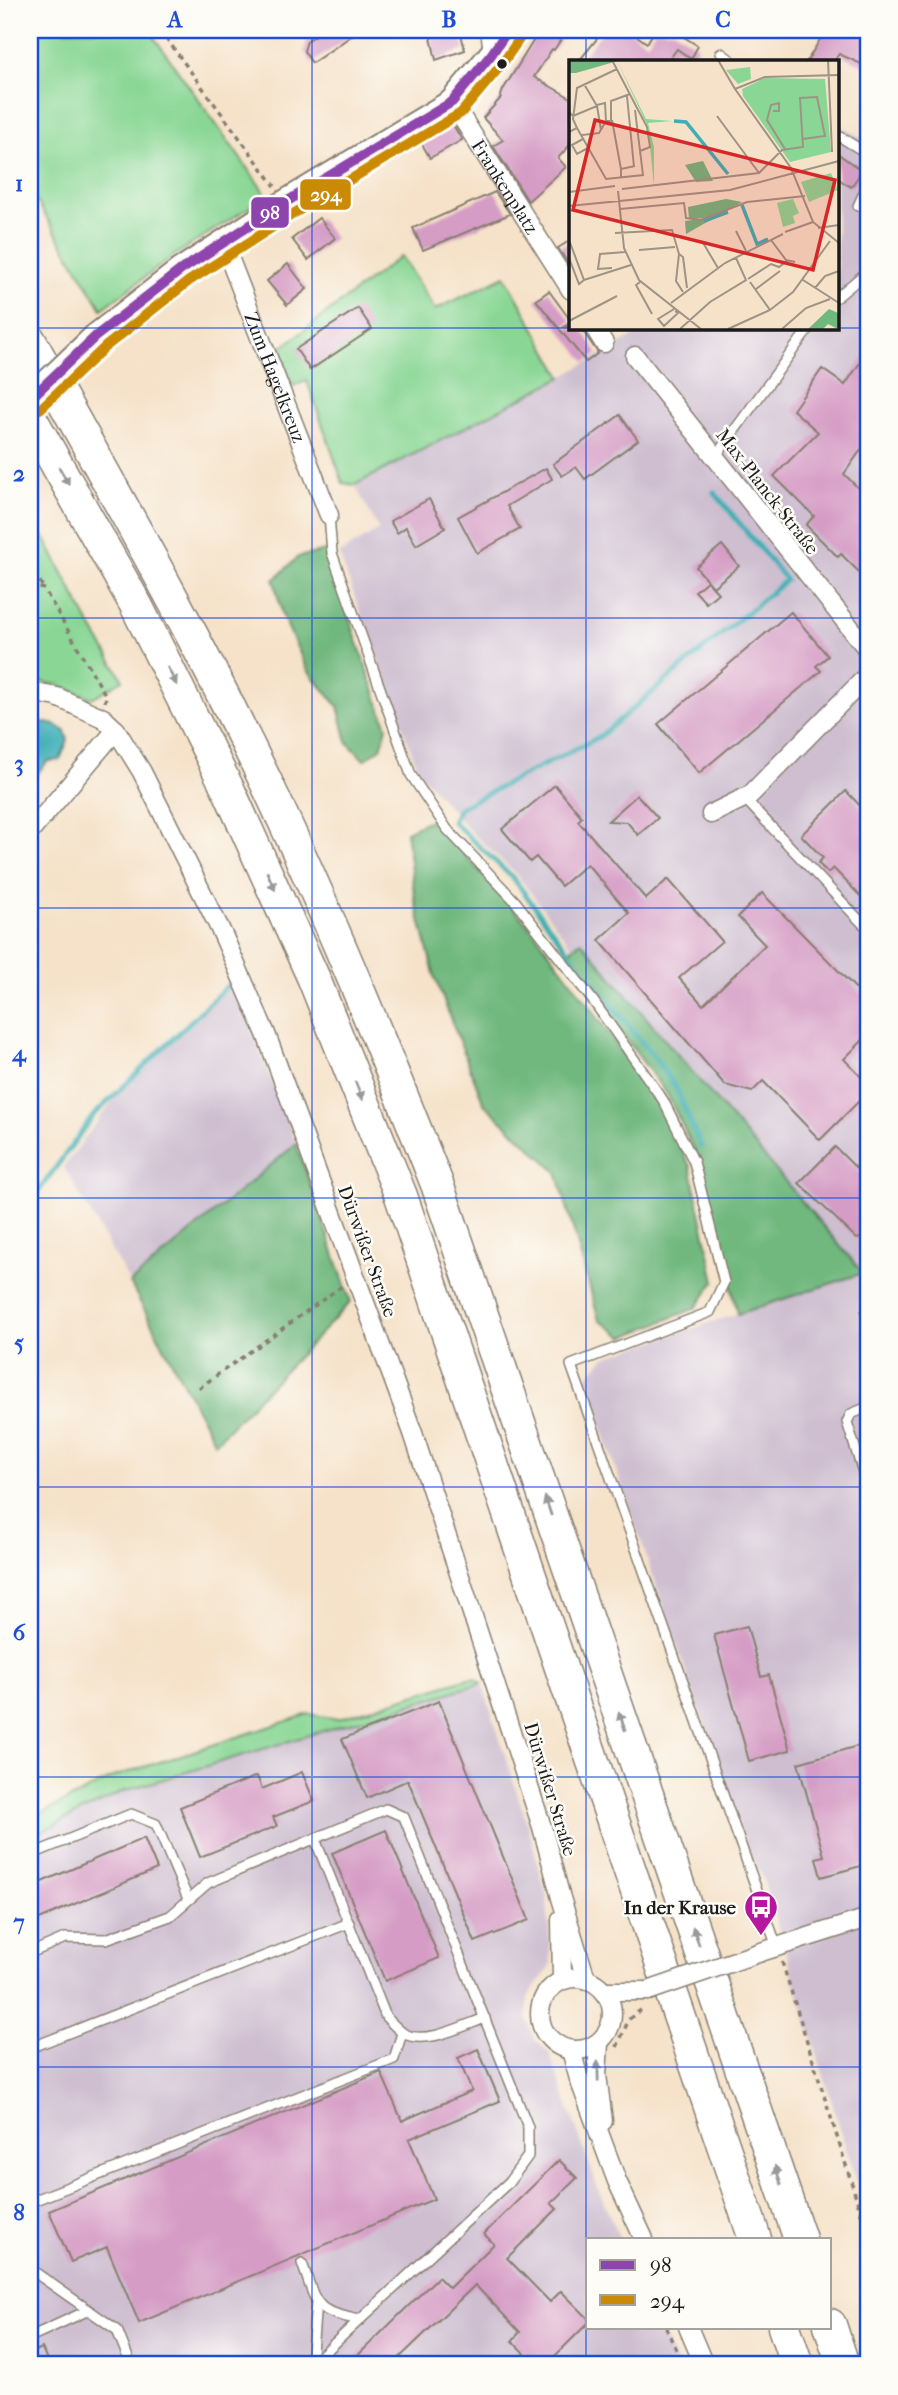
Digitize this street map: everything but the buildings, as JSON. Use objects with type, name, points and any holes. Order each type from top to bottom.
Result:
[{"type":"highway","points":[[30,341],[169,589],[219,687],[303,862],[390,1067],[437,1184],[800,2238]]},
{"type":"highway","points":[[30,417],[135,605],[230,793],[309,967],[391,1170],[755,2238]]},
{"type":"highway","points":[[784,2328],[797,2365]]},
{"type":"highway","points":[[831,2328],[844,2365]]},
{"type":"street","points":[[30,400],[96,336],[181,270],[286,202],[452,102],[492,40],[508,30]]},
{"type":"street","name":"Frankenplatz","points":[[452,102],[569,287]]},
{"type":"street","name":"Zum Hagelkreuz","points":[[223,242],[329,514]]},
{"type":"street","points":[[595,329],[604,343]]},
{"type":"street","name":"Max-Planck-Straße","points":[[635,356],[868,650]]},
{"type":"street","points":[[711,814],[750,796],[868,676]]},
{"type":"street","name":"Dürwißer Straße","points":[[30,692],[57,697],[103,718],[116,730],[142,772],[223,935],[266,1034],[421,1458],[542,1827],[586,1979]]},
{"type":"street","points":[[30,832],[116,730]]},
{"type":"street","name":"Dürwißer Straße","points":[[561,1898],[562,1980]]},
{"type":"street","points":[[615,2001],[868,1918]]},
{"type":"street","points":[[574,1977],[586,1979],[615,2001],[606,2034],[599,2043],[580,2050],[570,2050],[556,2044],[545,2033],[540,2018],[541,2003],[549,1989],[562,1980],[574,1977]]},
{"type":"street","points":[[599,2043],[597,2075],[607,2149]]},
{"type":"street","points":[[570,2050],[617,2180],[644,2238]]},
{"type":"street","points":[[688,2328],[704,2365]]},
{"type":"lane","points":[[721,52],[731,60]]},
{"type":"lane","points":[[838,136],[868,154]]},
{"type":"lane","points":[[858,206],[868,184]]},
{"type":"lane","points":[[838,296],[868,271]]},
{"type":"lane","points":[[715,457],[809,329]]},
{"type":"lane","points":[[329,514],[332,553],[411,775],[447,829],[515,901],[594,1002],[663,1100],[694,1162],[724,1282],[710,1312],[571,1364],[769,1949]]},
{"type":"lane","points":[[744,798],[863,923]]},
{"type":"lane","points":[[868,1407],[850,1414],[847,1422],[868,1489]]},
{"type":"lane","points":[[30,1953],[65,1938],[106,1939],[170,1916],[208,1883],[386,1809],[404,1817],[528,2127],[528,2157],[509,2182],[311,2365]]},
{"type":"lane","points":[[30,1855],[131,1814],[156,1824],[188,1899]]},
{"type":"lane","points":[[315,1839],[386,2017],[402,2033],[414,2037],[436,2036],[485,2018]]},
{"type":"lane","points":[[30,2048],[349,1923]]},
{"type":"lane","points":[[30,2202],[394,2059],[402,2033]]},
{"type":"lane","points":[[302,2263],[316,2302],[311,2365]]},
{"type":"lane","points":[[30,2273],[33,2271],[117,2330],[131,2365]]},
{"type":"lane","points":[[316,2302],[332,2315],[360,2320]]},
{"type":"lane","points":[[30,2336],[89,2311]]},
{"type":"path","points":[[160,30],[286,202]]},
{"type":"path","points":[[30,564],[106,696],[103,718]]},
{"type":"path","points":[[30,585],[44,589]]},
{"type":"path","points":[[199,1388],[355,1276]]},
{"type":"path","points":[[769,1949],[868,2235]]},
{"type":"path","points":[[666,2328],[682,2365]]},
{"type":"shaded area","points":[[838,125],[868,142],[868,2220],[763,1878],[748,1851],[585,1379],[605,1357],[862,1273],[581,941],[573,948],[518,876],[470,831],[419,772],[339,554],[379,530],[355,485],[562,377],[634,336],[630,329],[838,329]]},
{"type":"shaded area","points":[[234,983],[296,1144],[130,1283],[64,1167],[114,1099]]},
{"type":"shaded area","points":[[482,1683],[529,1830],[547,1899],[551,1965],[528,1997],[527,2019],[534,2038],[549,2053],[599,2191],[620,2238],[586,2238],[586,2328],[660,2328],[677,2365],[30,2365],[30,1837],[124,1791]]},
{"type":"green space","points":[[30,30],[149,30],[267,196],[172,257],[102,309],[30,190]]},
{"type":"green space","points":[[401,256],[435,310],[505,276],[562,377],[355,485],[343,483],[307,381],[292,386],[280,349]]},
{"type":"green space","points":[[30,511],[89,623],[123,680],[92,698],[58,685],[30,680]]},
{"type":"green space","points":[[326,551],[387,727],[381,748],[364,760],[347,742],[338,706],[308,671],[283,617],[274,580],[298,557]]},
{"type":"green space","points":[[432,819],[532,929],[657,1102],[690,1166],[715,1281],[696,1308],[624,1337],[599,1320],[557,1172],[484,1104],[435,978],[415,900],[406,831]]},
{"type":"green space","points":[[581,941],[863,1273],[738,1314],[699,1160],[668,1096],[564,955]]},
{"type":"green space","points":[[296,1144],[351,1302],[215,1443],[130,1283]]},
{"type":"green space","points":[[475,1678],[482,1683],[124,1791],[30,1837],[30,1819],[116,1776],[309,1714],[338,1719]]},
{"type":"water","points":[[30,720],[56,725],[65,731],[68,740],[60,760],[48,761],[30,782]]},
{"type":"waterway","points":[[701,1147],[676,1088],[654,1057],[581,968],[513,878],[452,821],[459,808],[599,737],[786,580],[714,492]]},
{"type":"waterway","points":[[30,1203],[93,1116],[229,984]]},
{"type":"transit line","name":"98","points":[[30,399],[96,336],[181,270],[286,202],[452,102],[508,30]]},
{"type":"transit line","name":"294","points":[[40,409],[105,347],[189,281],[293,214],[461,113],[520,38]]},
{"type":"place","name":"In der Krause","points":[[761,1937]]}]
